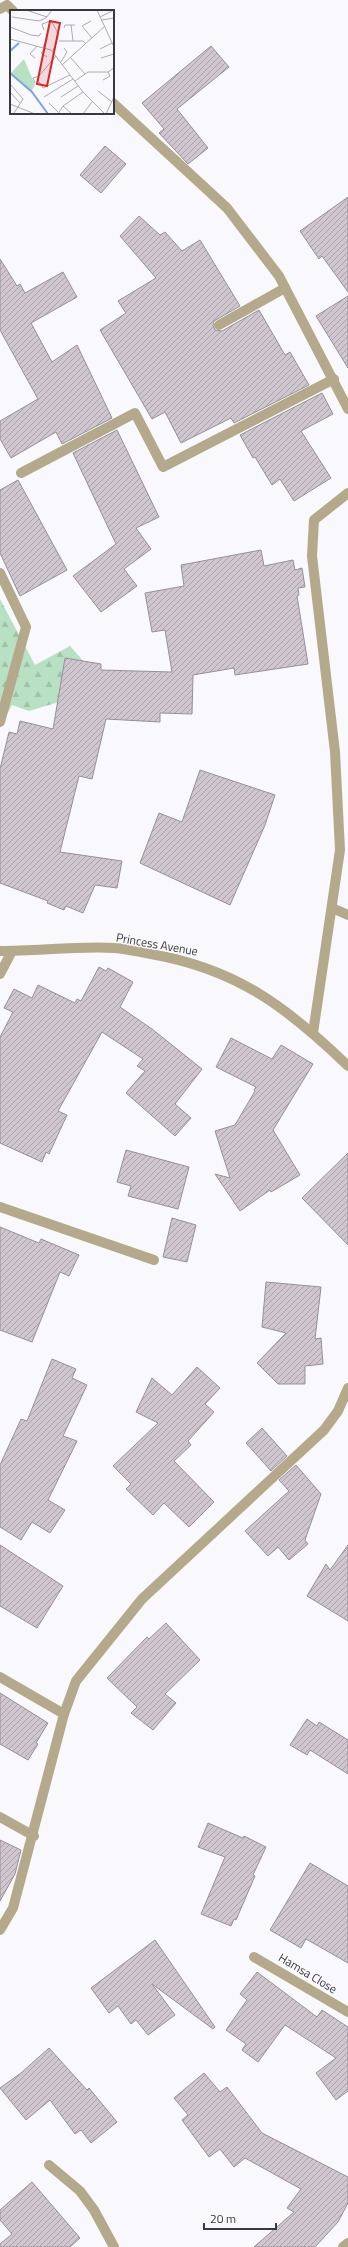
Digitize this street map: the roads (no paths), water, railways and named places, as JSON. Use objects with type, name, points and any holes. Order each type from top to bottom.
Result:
[{"type":"street","points":[[0,9],[7,6],[12,10]]},
{"type":"street","points":[[114,104],[227,208],[279,276],[334,379],[348,409]]},
{"type":"street","points":[[219,325],[285,288]]},
{"type":"street","points":[[20,473],[135,413],[164,467],[334,379]]},
{"type":"street","points":[[314,1033],[340,850],[335,752],[312,556],[314,520],[348,493]]},
{"type":"street","points":[[0,574],[26,627],[0,722]]},
{"type":"street","points":[[332,908],[348,915]]},
{"type":"street","name":"Princess Avenue","points":[[0,951],[116,948],[192,962],[238,980],[261,993],[314,1033],[348,1066]]},
{"type":"street","points":[[0,974],[12,951]]},
{"type":"street","points":[[0,1207],[154,1260]]},
{"type":"street","points":[[0,1930],[13,1908],[34,1836],[64,1714],[76,1681],[142,1599],[320,1435],[338,1411],[348,1388]]},
{"type":"street","points":[[0,1677],[64,1714]]},
{"type":"street","points":[[0,1817],[34,1836]]},
{"type":"street","name":"Hamsa Close","points":[[254,1956],[348,2012]]},
{"type":"street","points":[[50,2165],[80,2191],[94,2210],[114,2247]]},
{"type":"street","points":[[342,2247],[348,2243]]}]
